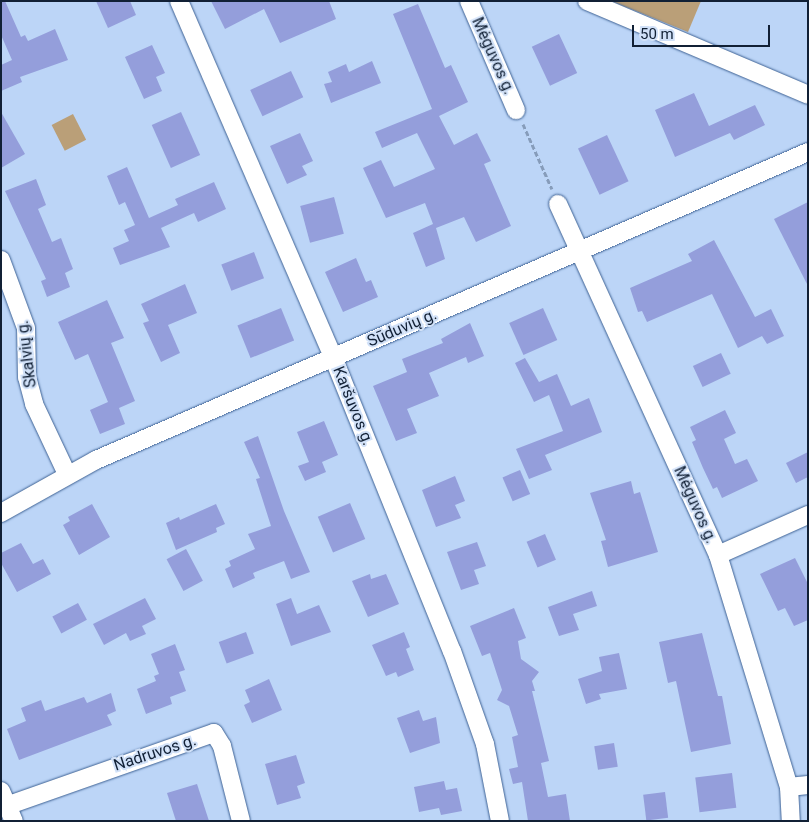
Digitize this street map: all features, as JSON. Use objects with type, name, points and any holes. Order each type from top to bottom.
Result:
[{"type":"street","name":"Karšuvos g.","points":[[179,1],[333,357],[452,652],[485,744],[500,821]]},
{"type":"street","name":"Mėguvos g.","points":[[469,1],[516,110]]},
{"type":"street","points":[[587,1],[808,95]]},
{"type":"street","name":"Sūduvių g.","points":[[1,513],[67,474],[808,152]]},
{"type":"street","name":"Mėguvos g.","points":[[558,204],[718,555],[789,787],[791,821]]},
{"type":"street","name":"Skalvių g.","points":[[1,260],[26,328],[27,377],[34,404],[67,474]]},
{"type":"street","points":[[718,555],[808,515]]},
{"type":"street","name":"Nadruvos g.","points":[[8,806],[214,733],[222,746],[241,821]]},
{"type":"street","points":[[789,787],[808,785]]},
{"type":"path","points":[[516,110],[558,204]]},
{"type":"shaded area","points":[[611,1],[701,1],[688,32]]},
{"type":"shaded area","points":[[73,114],[86,140],[65,151],[52,125]]},
{"type":"building","points":[[1,1],[5,1],[21,37],[25,35],[28,41],[55,29],[68,60],[20,77],[22,82],[1,91],[1,65],[12,60],[1,35]]},
{"type":"building","points":[[96,1],[130,1],[136,15],[108,28]]},
{"type":"building","points":[[211,1],[329,1],[336,19],[280,43],[264,9],[225,29]]},
{"type":"building","points":[[418,4],[445,68],[451,65],[468,102],[439,116],[454,145],[477,133],[491,161],[484,164],[511,226],[476,242],[464,217],[436,228],[445,259],[426,267],[413,233],[433,224],[425,203],[386,218],[363,168],[381,160],[394,187],[435,169],[417,133],[382,148],[375,132],[432,109],[393,14]]},
{"type":"building","points":[[559,34],[577,73],[550,86],[532,47]]},
{"type":"building","points":[[152,45],[165,73],[156,77],[162,91],[144,99],[125,57]]},
{"type":"building","points":[[372,61],[381,83],[331,103],[324,84],[332,82],[328,72],[346,64],[349,72]]},
{"type":"building","points":[[291,71],[303,97],[262,116],[250,90]]},
{"type":"building","points":[[694,93],[709,126],[755,105],[765,125],[734,140],[730,133],[675,157],[655,110]]},
{"type":"building","points":[[1,112],[25,154],[1,168]]},
{"type":"building","points":[[181,112],[200,155],[171,168],[152,125]]},
{"type":"building","points":[[300,133],[313,161],[302,166],[307,175],[287,184],[270,146]]},
{"type":"building","points":[[607,135],[629,181],[600,195],[578,149]]},
{"type":"building","points":[[127,167],[149,218],[178,205],[175,199],[214,182],[226,209],[198,222],[194,213],[161,228],[170,247],[120,265],[113,248],[129,241],[124,230],[135,225],[125,202],[119,205],[107,176]]},
{"type":"building","points":[[36,179],[46,205],[38,209],[52,242],[61,238],[73,269],[65,273],[70,287],[47,297],[41,281],[46,279],[5,191]]},
{"type":"building","points":[[334,197],[344,234],[310,243],[300,206]]},
{"type":"building","points":[[808,202],[808,286],[774,219]]},
{"type":"building","points":[[714,240],[755,317],[771,309],[784,336],[767,344],[762,336],[738,348],[712,294],[647,322],[642,311],[638,312],[630,288],[692,261],[688,254]]},
{"type":"building","points":[[254,252],[264,278],[231,291],[221,265]]},
{"type":"building","points":[[356,258],[366,282],[371,280],[378,297],[343,312],[325,272]]},
{"type":"building","points":[[185,284],[197,313],[168,325],[180,353],[161,362],[143,323],[149,321],[141,304]]},
{"type":"building","points":[[107,300],[124,338],[111,343],[135,401],[119,408],[125,424],[100,434],[90,410],[108,402],[88,354],[75,360],[58,322]]},
{"type":"building","points":[[281,308],[294,340],[251,358],[237,326]]},
{"type":"building","points":[[543,308],[557,340],[523,355],[509,323]]},
{"type":"building","points":[[470,323],[484,356],[468,363],[466,357],[429,373],[439,396],[407,409],[417,433],[396,441],[373,386],[407,372],[402,359],[443,343],[441,339]]},
{"type":"building","points":[[721,353],[731,374],[703,387],[693,366]]},
{"type":"building","points":[[525,358],[539,382],[557,374],[571,406],[589,398],[602,432],[545,455],[552,470],[529,479],[516,449],[563,431],[549,395],[534,402],[515,363]]},
{"type":"building","points":[[725,410],[736,433],[724,439],[735,464],[747,459],[758,481],[722,498],[717,487],[713,489],[703,468],[692,442],[696,440],[690,427]]},
{"type":"building","points":[[324,421],[338,455],[322,462],[326,472],[305,481],[298,466],[309,462],[297,432]]},
{"type":"building","points":[[258,436],[284,511],[310,572],[291,579],[284,561],[253,573],[255,578],[233,588],[225,569],[231,566],[229,561],[255,549],[248,534],[271,526],[256,479],[260,478],[244,442]]},
{"type":"building","points":[[808,452],[808,477],[796,483],[786,463]]},
{"type":"building","points":[[520,470],[530,494],[513,501],[503,477]]},
{"type":"building","points":[[455,476],[465,501],[455,505],[461,518],[436,527],[422,490]]},
{"type":"building","points":[[631,481],[634,494],[640,492],[658,552],[608,567],[601,541],[606,540],[590,493]]},
{"type":"building","points":[[350,503],[365,539],[333,553],[318,517]]},
{"type":"building","points":[[92,504],[110,537],[79,555],[63,525],[70,521],[68,517]]},
{"type":"building","points":[[216,504],[225,524],[216,528],[217,532],[176,550],[166,523],[179,517],[180,520]]},
{"type":"building","points":[[545,534],[556,560],[538,568],[527,542]]},
{"type":"building","points":[[477,542],[486,566],[474,570],[479,584],[461,590],[447,552]]},
{"type":"building","points":[[21,543],[33,564],[43,559],[51,574],[17,592],[1,563],[1,553]]},
{"type":"building","points":[[186,549],[203,581],[183,591],[167,559]]},
{"type":"building","points":[[795,558],[808,584],[808,620],[794,626],[785,608],[778,611],[760,574]]},
{"type":"building","points":[[370,574],[371,579],[386,574],[399,604],[368,617],[352,581]]},
{"type":"building","points":[[592,591],[597,606],[573,614],[579,630],[559,636],[548,607]]},
{"type":"building","points":[[145,598],[156,619],[142,626],[146,634],[130,641],[126,633],[104,645],[93,624]]},
{"type":"building","points":[[291,598],[297,614],[319,605],[331,632],[291,646],[276,604]]},
{"type":"building","points":[[78,603],[87,620],[61,633],[52,617]]},
{"type":"building","points":[[514,608],[526,638],[518,641],[521,659],[539,672],[532,681],[535,691],[532,691],[549,761],[541,763],[548,797],[566,794],[570,821],[528,821],[522,782],[513,784],[509,769],[518,767],[512,737],[518,735],[509,706],[497,700],[502,690],[490,653],[482,656],[470,626]]},
{"type":"building","points":[[246,632],[254,654],[227,664],[219,642]]},
{"type":"building","points":[[404,632],[410,647],[406,649],[414,670],[398,677],[396,672],[386,676],[372,645]]},
{"type":"building","points":[[702,633],[718,696],[722,696],[731,744],[691,752],[676,681],[668,683],[659,642]]},
{"type":"building","points":[[175,644],[185,670],[179,672],[186,691],[170,697],[172,704],[146,714],[137,689],[156,681],[154,676],[159,674],[151,654]]},
{"type":"building","points":[[619,653],[627,689],[599,694],[601,699],[586,704],[578,679],[602,671],[599,657]]},
{"type":"building","points":[[269,679],[282,710],[252,723],[244,705],[250,702],[245,690]]},
{"type":"building","points":[[111,693],[116,711],[107,715],[112,725],[19,760],[7,729],[26,721],[21,708],[41,700],[45,711],[84,697],[87,703]]},
{"type":"building","points":[[419,710],[423,721],[436,717],[440,743],[410,753],[397,718]]},
{"type":"building","points":[[614,743],[618,767],[598,770],[594,746]]},
{"type":"building","points":[[296,755],[305,783],[297,786],[301,798],[277,805],[265,764]]},
{"type":"building","points":[[732,773],[736,808],[700,812],[695,778]]},
{"type":"building","points":[[444,781],[446,790],[457,788],[462,811],[441,815],[439,808],[419,812],[414,787]]},
{"type":"building","points":[[197,784],[209,821],[176,821],[167,793]]},
{"type":"building","points":[[665,792],[668,818],[646,820],[643,795]]}]
